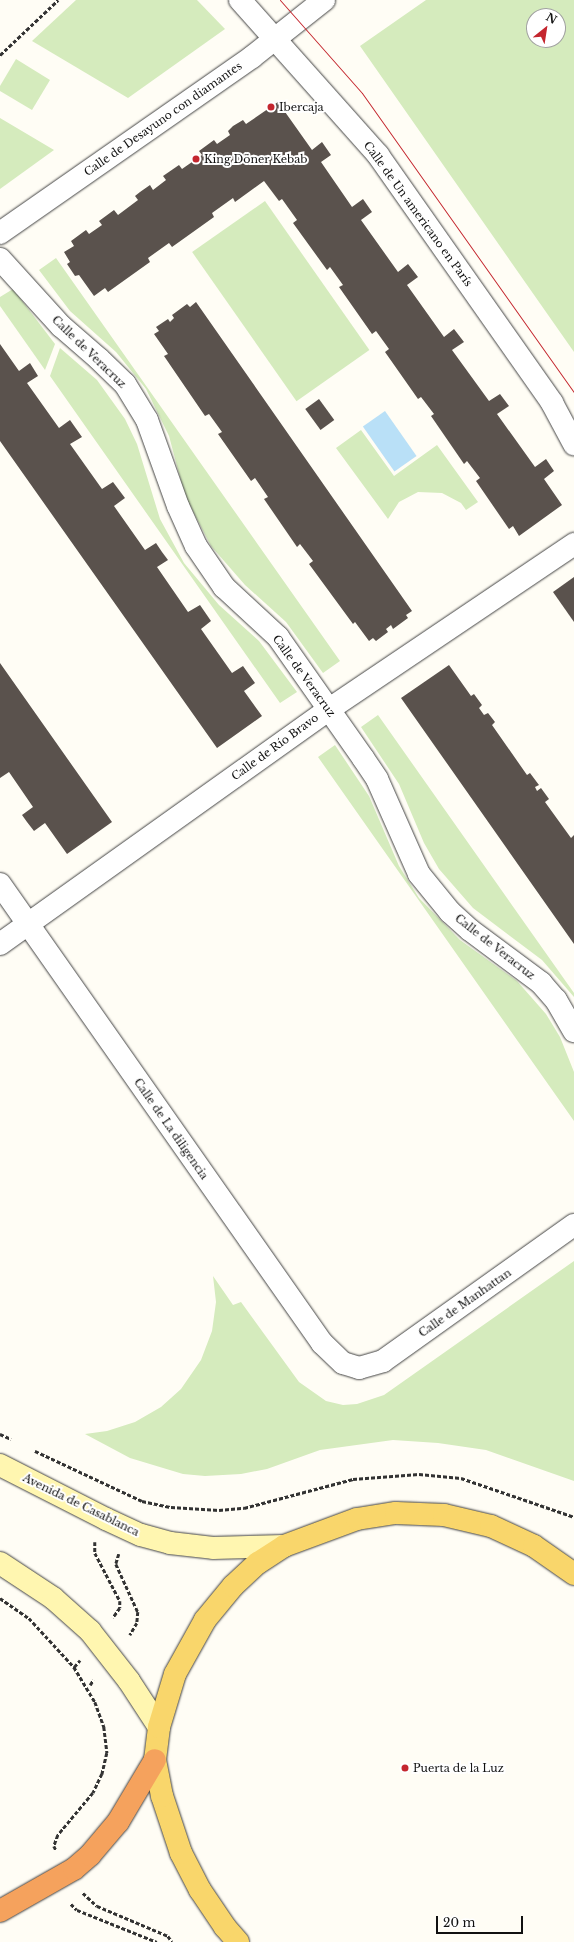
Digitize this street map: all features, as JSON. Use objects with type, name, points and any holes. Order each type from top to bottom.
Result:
[{"type":"highway","points":[[0,1911],[74,1869],[90,1855],[118,1822],[155,1760]]},
{"type":"main road","name":"Avenida de Casablanca","points":[[0,1465],[123,1527],[170,1543],[213,1548],[284,1546]]},
{"type":"main road","points":[[238,1942],[225,1927],[200,1890],[181,1853],[162,1796],[155,1760],[159,1727],[175,1674],[205,1620],[233,1586],[258,1563],[284,1546],[357,1519],[396,1513],[444,1515],[491,1526],[534,1546],[574,1574]]},
{"type":"main road","points":[[534,1546],[574,1554]]},
{"type":"main road","points":[[0,1563],[53,1598],[90,1632],[129,1681],[159,1727]]},
{"type":"street","name":"Calle de Un americano en París","points":[[240,0],[378,155],[548,397],[572,435]]},
{"type":"street","name":"Calle de Desayuno con diamantes","points":[[0,234],[275,39],[324,0]]},
{"type":"street","name":"Calle de Veracruz","points":[[0,259],[61,326],[125,384],[147,420],[178,506],[196,546],[224,587],[278,637],[376,779],[408,853],[433,892],[470,930],[541,983],[556,1000],[574,1031]]},
{"type":"street","name":"Calle de Río Bravo","points":[[0,944],[328,710],[574,544]]},
{"type":"street","name":"Calle de La diligencia","points":[[0,884],[322,1343],[338,1359],[351,1366]]},
{"type":"street","name":"Calle de Manhattan","points":[[351,1366],[359,1368],[383,1361],[574,1225]]},
{"type":"path","points":[[0,55],[58,0]]},
{"type":"path","points":[[0,1434],[14,1441]]},
{"type":"path","points":[[28,1448],[118,1491]]},
{"type":"path","points":[[141,1504],[144,1498]]},
{"type":"path","points":[[96,1540],[95,1553],[120,1601],[120,1608],[114,1617]]},
{"type":"path","points":[[120,1552],[116,1564],[138,1612],[137,1623],[130,1635]]},
{"type":"path","points":[[0,1598],[29,1618],[74,1667],[99,1713],[107,1753],[98,1784],[58,1835],[54,1846]]},
{"type":"path","points":[[74,1667],[80,1660]]},
{"type":"path","points":[[90,1685],[93,1680]]},
{"type":"path","points":[[84,1895],[97,1906],[168,1936],[172,1942]]},
{"type":"path","points":[[71,1904],[77,1910],[157,1942]]},
{"type":"green space","points":[[76,0],[197,0],[225,29],[128,98],[32,41]]},
{"type":"green space","points":[[426,0],[574,0],[574,352],[360,46]]},
{"type":"green space","points":[[16,59],[50,80],[32,110],[0,91],[0,86]]},
{"type":"green space","points":[[0,118],[54,150],[0,189]]},
{"type":"green space","points":[[265,201],[369,350],[296,401],[192,252]]},
{"type":"green space","points":[[56,258],[340,661],[323,673],[286,622],[245,585],[211,546],[185,496],[169,436],[146,389],[116,352],[70,311],[39,270]]},
{"type":"green space","points":[[13,289],[55,344],[45,370],[0,306],[0,297]]},
{"type":"green space","points":[[60,348],[97,380],[125,419],[137,444],[160,519],[184,563],[219,605],[259,641],[297,692],[280,703],[50,376]]},
{"type":"green space","points":[[361,430],[394,476],[437,445],[478,502],[466,510],[461,503],[442,493],[418,492],[399,502],[388,519],[336,448]]},
{"type":"green space","points":[[378,715],[574,993],[574,997],[542,960],[473,908],[439,869],[424,843],[399,784],[361,727]]},
{"type":"green space","points":[[335,745],[369,796],[399,866],[419,898],[460,940],[517,981],[546,1014],[560,1037],[574,1072],[574,1121],[318,757]]},
{"type":"green space","points":[[574,1261],[574,1481],[486,1450],[438,1443],[393,1440],[320,1450],[267,1469],[241,1474],[205,1476],[183,1474],[130,1458],[85,1434],[107,1431],[135,1422],[161,1407],[181,1389],[201,1360],[212,1331],[216,1302],[213,1276],[233,1305],[241,1302],[299,1382],[326,1401],[343,1405],[357,1404],[384,1395]]},
{"type":"water","points":[[385,411],[417,456],[394,472],[363,426]]},
{"type":"building","points":[[278,102],[312,150],[322,142],[331,155],[321,162],[352,207],[363,199],[372,212],[361,220],[398,272],[408,264],[418,277],[407,285],[444,337],[454,329],[464,342],[452,350],[489,401],[500,394],[509,406],[497,414],[535,467],[546,459],[554,471],[544,479],[562,505],[519,536],[513,526],[509,529],[476,481],[480,478],[467,461],[464,464],[431,416],[434,414],[421,397],[418,399],[385,352],[389,349],[376,331],[372,334],[339,287],[343,285],[330,267],[327,270],[293,223],[297,220],[282,199],[279,201],[264,181],[235,202],[233,198],[212,213],[214,217],[172,247],[169,243],[148,258],[150,262],[108,292],[105,288],[94,296],[79,275],[75,276],[67,264],[70,262],[64,252],[74,246],[71,241],[86,230],[89,234],[102,225],[99,221],[114,210],[118,215],[138,200],[135,196],[140,192],[150,185],[153,190],[166,180],[163,176],[179,165],[182,169],[202,155],[199,151],[214,140],[217,144],[230,135],[228,131],[233,126],[243,120],[246,124]]},
{"type":"building","points":[[196,302],[412,611],[406,615],[408,618],[393,629],[391,625],[386,629],[388,632],[376,641],[373,638],[369,641],[355,622],[353,624],[309,564],[313,561],[300,544],[297,547],[264,499],[268,497],[255,478],[251,481],[218,434],[222,432],[209,414],[205,416],[164,356],[168,354],[154,334],[159,331],[156,327],[168,319],[170,322],[174,318],[172,315],[187,304],[190,307]]},
{"type":"building","points":[[0,344],[19,371],[30,363],[38,376],[27,383],[59,428],[70,420],[82,437],[70,444],[102,489],[113,482],[125,498],[114,506],[145,550],[156,543],[168,560],[157,567],[188,612],[200,605],[211,621],[201,629],[232,673],[243,666],[255,683],[244,691],[262,716],[217,748],[0,441]]},
{"type":"building","points":[[319,399],[334,420],[321,430],[305,409]]},
{"type":"building","points":[[574,577],[574,622],[553,592]]},
{"type":"building","points":[[0,663],[112,822],[67,854],[45,823],[34,831],[22,815],[33,807],[9,772],[0,778]]},
{"type":"building","points":[[449,665],[471,696],[474,694],[482,705],[479,708],[484,715],[488,713],[495,722],[492,725],[527,775],[530,773],[539,785],[535,787],[537,791],[541,788],[549,799],[545,802],[571,838],[574,835],[574,944],[401,698]]},
{"type":"tram line","points":[[280,0],[362,93],[574,392]]},
{"type":"place","name":"Ibercaja","points":[[271,107]]},
{"type":"place","name":"King Döner Kebab","points":[[196,159]]},
{"type":"place","name":"Puerta de la Luz","points":[[405,1768]]}]
